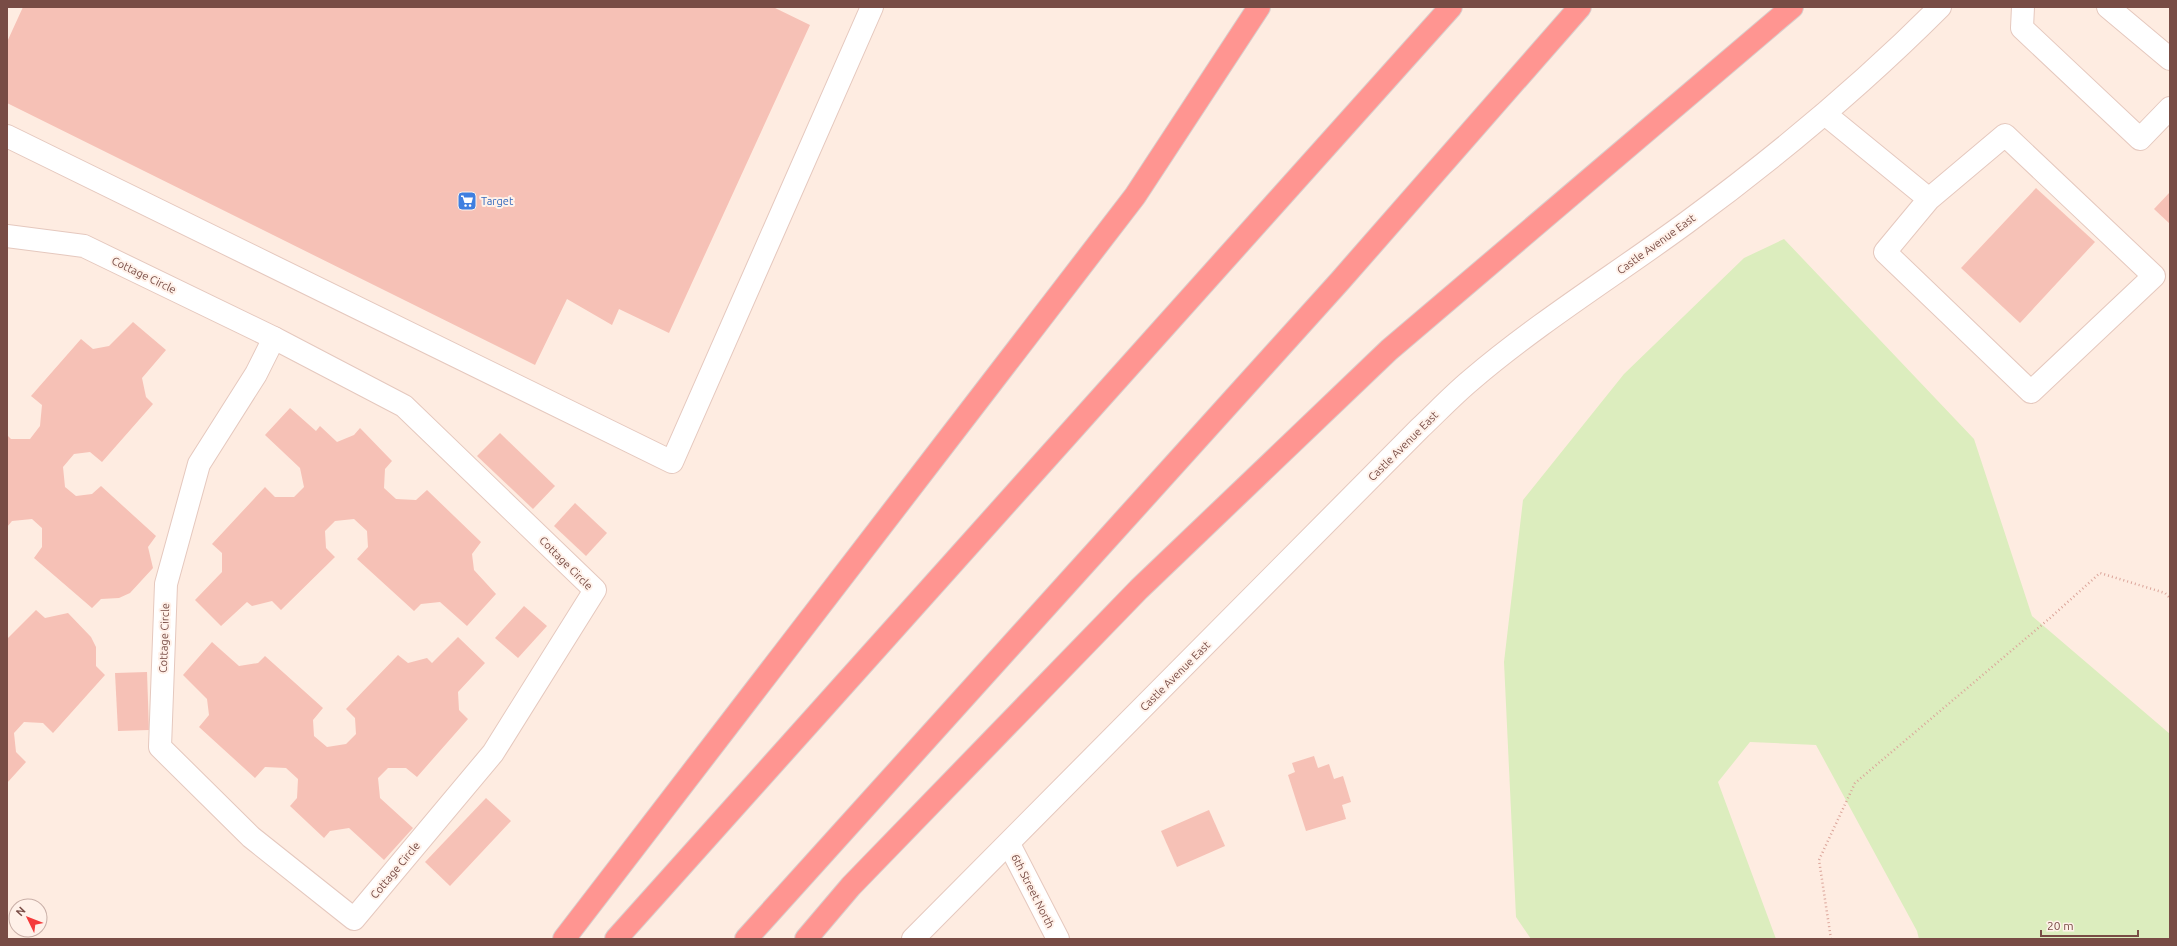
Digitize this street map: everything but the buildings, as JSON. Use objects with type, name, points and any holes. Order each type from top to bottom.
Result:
[{"type":"highway","points":[[564,939],[1135,196],[1259,7]]},
{"type":"highway","points":[[616,939],[1451,7]]},
{"type":"highway","points":[[746,939],[1340,281],[1580,7]]},
{"type":"highway","points":[[806,939],[851,886],[1139,589],[1389,350],[1720,66],[1792,7]]},
{"type":"street","points":[[7,136],[672,462],[872,7]]},
{"type":"street","name":"Castle Avenue East","points":[[913,939],[1009,844],[1420,428],[1471,380],[1529,335],[1698,214],[1760,167],[1825,114],[1940,7]]},
{"type":"street","points":[[2023,7],[2022,28],[2140,139],[2170,108]]},
{"type":"street","points":[[2108,7],[2170,59]]},
{"type":"street","points":[[1825,114],[1929,199]]},
{"type":"street","points":[[2005,135],[2154,276],[2031,392],[1885,252],[1929,199],[2005,135]]},
{"type":"street","name":"Cottage Circle","points":[[7,236],[84,246],[274,338],[404,406],[595,590],[493,753],[354,919],[251,838],[160,747],[166,584],[199,464],[256,374],[274,338]]},
{"type":"street","name":"6th Street North","points":[[1009,844],[1058,939]]},
{"type":"path","points":[[1831,939],[1819,860],[1855,783],[2050,618],[2100,573],[2165,593],[2170,598]]},
{"type":"green space","points":[[1784,239],[1974,439],[2032,616],[2170,734],[2170,939],[1919,939],[1917,931],[1816,745],[1750,742],[1718,782],[1776,939],[1531,939],[1516,917],[1504,662],[1523,500],[1624,374],[1744,258]]},
{"type":"place","name":"Target","points":[[467,201]]}]
